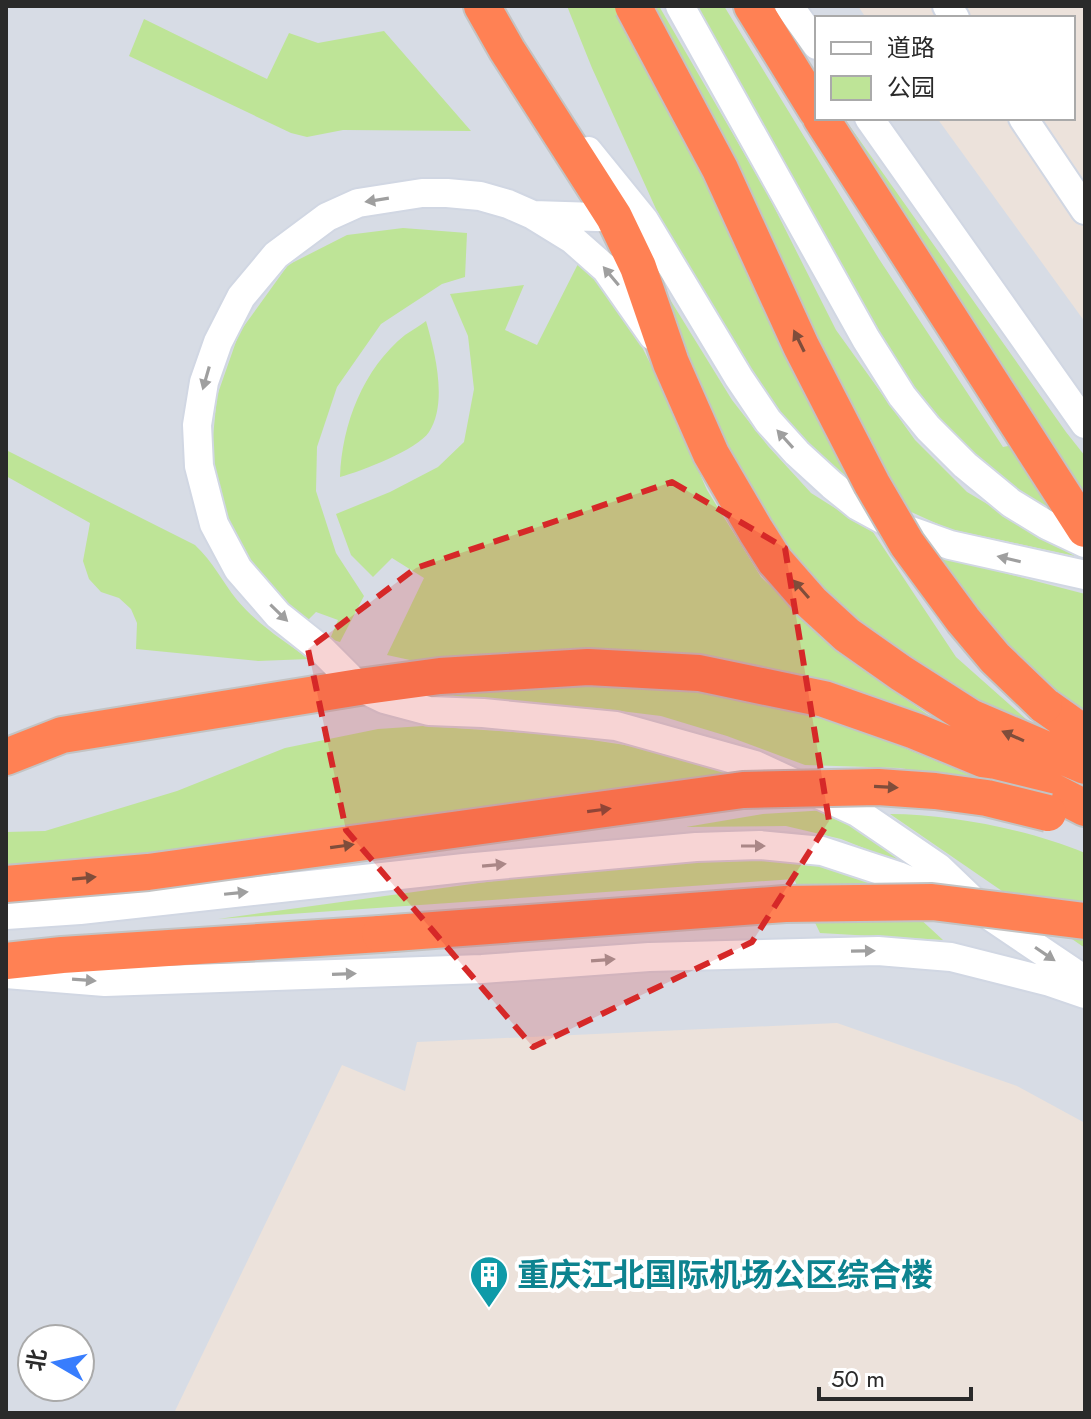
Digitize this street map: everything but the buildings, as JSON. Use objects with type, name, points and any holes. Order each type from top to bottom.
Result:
[{"type":"highway","points":[[482,6],[507,50],[629,218],[638,267],[671,363],[711,454],[775,561],[811,602],[847,635],[901,673],[970,717],[1085,766]]},
{"type":"highway","points":[[633,6],[720,169],[808,360],[907,544],[995,658],[1044,705],[1085,734]]},
{"type":"highway","points":[[752,6],[815,108]]},
{"type":"highway","points":[[822,120],[1085,529]]},
{"type":"highway","points":[[6,757],[62,735],[359,687],[440,676],[588,667],[699,673],[824,699],[1019,774],[1085,808]]},
{"type":"highway","points":[[6,884],[148,872],[743,790],[892,788],[987,798],[1085,823]]},
{"type":"highway","points":[[6,961],[785,904],[932,902],[1085,921]]},
{"type":"main road","points":[[680,6],[866,339],[902,396],[965,465],[1011,503],[1085,543]]},
{"type":"main road","points":[[789,6],[815,42]]},
{"type":"main road","points":[[870,120],[1085,424]]},
{"type":"main road","points":[[1024,120],[1085,210]]},
{"type":"main road","points":[[671,363],[606,269],[572,239],[533,215],[480,196],[422,193],[358,203],[327,217],[276,255],[241,297],[213,355],[204,382],[197,425],[199,466],[214,524],[238,569],[278,615],[322,650],[359,687],[384,699],[429,711],[616,726],[755,765],[857,812],[939,868],[987,914],[1085,980]]},
{"type":"main road","points":[[533,215],[629,218],[768,421],[797,453],[858,506],[891,524],[950,545],[1085,575]]},
{"type":"main road","points":[[6,915],[80,910],[464,868],[696,847],[760,845],[822,851],[898,876],[987,914]]},
{"type":"main road","points":[[6,974],[105,982],[482,969],[649,957],[878,951],[951,957],[1085,994]]},
{"type":"highlighted area","points":[[672,482],[785,548],[829,821],[752,942],[533,1047],[346,830],[308,649],[416,568]]},
{"type":"shaded area","points":[[6,6],[858,6],[865,16],[815,16],[815,120],[938,120],[1085,322],[1085,1123],[1017,1086],[837,1023],[417,1042],[405,1091],[342,1065],[174,1413],[6,1413]]},
{"type":"green space","points":[[567,6],[659,6],[767,193],[836,330],[915,440],[967,492],[1075,556],[949,529],[849,484],[804,443],[721,333],[656,209]]},
{"type":"green space","points":[[690,6],[724,6],[879,259],[1003,447],[1043,439],[840,120],[845,120],[1085,456],[1085,534],[1000,486],[898,375]]},
{"type":"green space","points":[[144,19],[267,79],[289,33],[318,43],[384,31],[471,131],[343,130],[307,137],[291,133],[129,56]]},
{"type":"green space","points":[[403,228],[467,233],[465,277],[442,284],[381,324],[337,387],[317,447],[316,491],[336,553],[364,596],[340,642],[330,639],[338,620],[316,612],[304,624],[249,564],[228,522],[218,489],[212,447],[217,396],[239,333],[288,265],[347,235]]},
{"type":"green space","points":[[580,260],[627,317],[707,490],[761,577],[849,660],[930,716],[1015,763],[839,692],[433,665],[387,655],[424,578],[392,558],[373,577],[351,555],[336,514],[390,492],[438,467],[464,442],[474,389],[468,336],[450,294],[524,285],[505,330],[537,345]]},
{"type":"green space","points":[[658,280],[732,400],[768,446],[811,493],[873,532],[956,657],[1044,735],[921,678],[785,554],[720,452]]},
{"type":"green space","points":[[426,321],[436,362],[439,392],[435,420],[429,432],[401,453],[340,477],[350,418],[367,381],[390,349]]},
{"type":"green space","points":[[6,450],[195,545],[245,609],[309,659],[258,661],[136,649],[137,623],[131,609],[119,598],[101,592],[89,579],[83,561],[90,523],[6,476]]},
{"type":"green space","points":[[935,555],[1085,594],[1085,714],[1019,660],[972,606]]},
{"type":"green space","points":[[580,684],[684,690],[778,704],[831,718],[990,783],[900,768],[805,765],[661,716],[596,708],[422,698]]},
{"type":"green space","points":[[423,726],[559,735],[651,749],[748,776],[68,865],[6,868],[6,832],[45,831],[177,791],[285,748],[378,729]]},
{"type":"green space","points":[[827,810],[917,869],[841,839],[786,826],[686,827],[763,814]]},
{"type":"green space","points":[[890,814],[989,825],[1039,837],[1085,853],[1085,948]]},
{"type":"green space","points":[[734,856],[821,862],[880,882],[943,940],[820,933],[794,879],[218,919],[530,876]]},
{"type":"place","name":"重庆江北国际机场公区综合楼","points":[[489,1309]]}]
